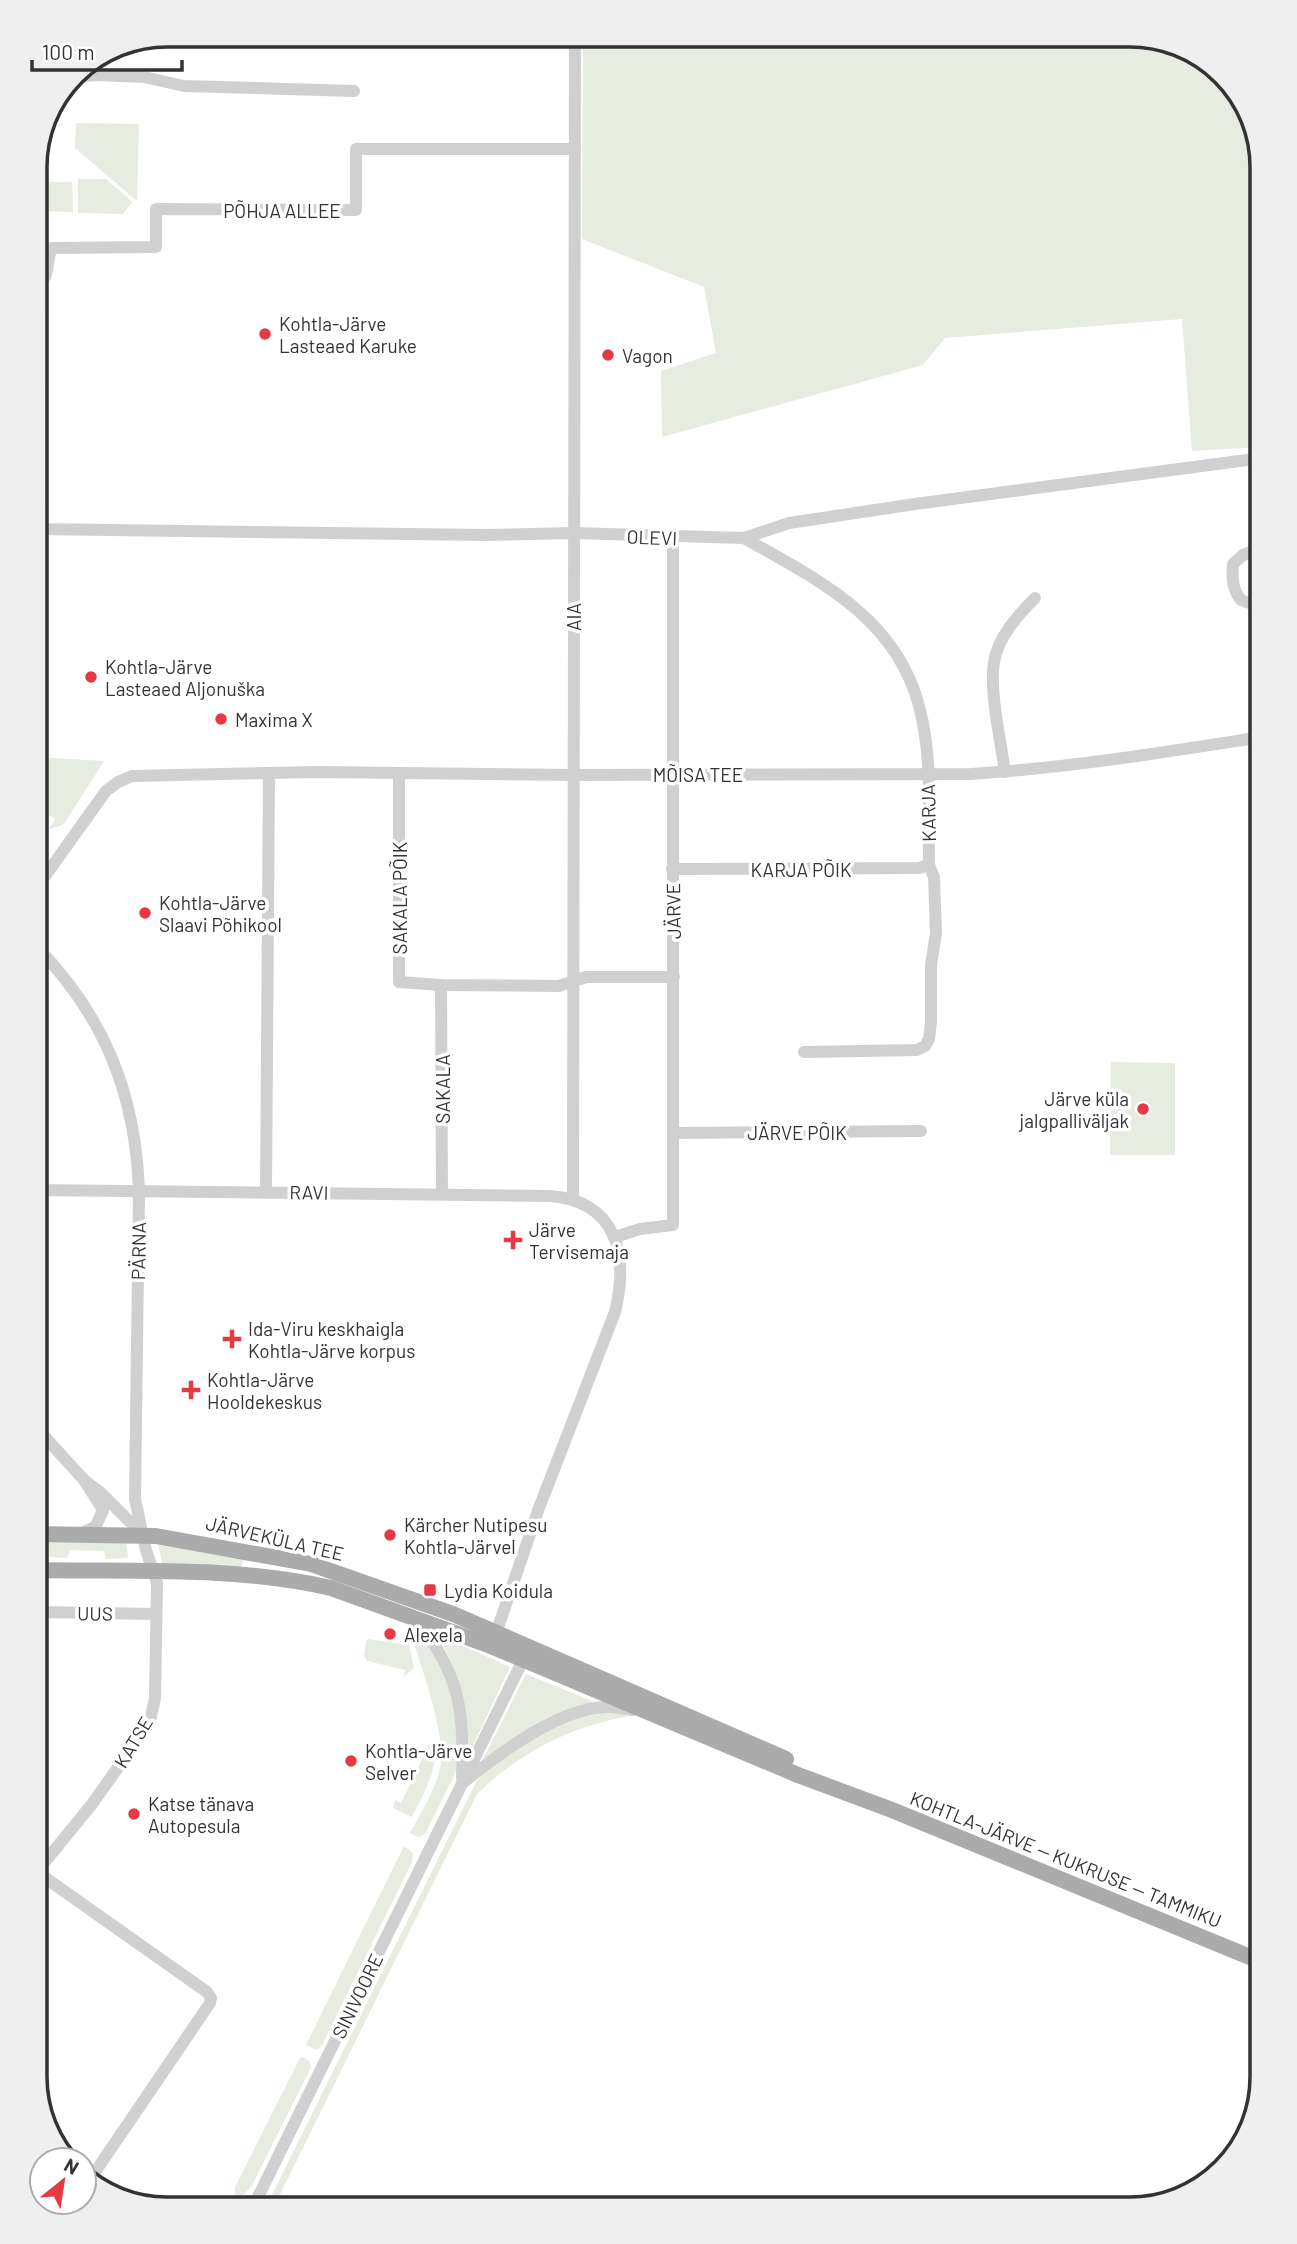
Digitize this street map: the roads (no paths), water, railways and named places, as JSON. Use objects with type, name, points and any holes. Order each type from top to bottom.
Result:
[{"type":"main road","name":"JÄRVEKÜLA TEE","points":[[47,1535],[143,1535],[240,1549],[311,1564],[453,1614],[494,1639],[526,1654],[569,1664]]},
{"type":"main road","name":"JÄRVEKÜLA TEE","points":[[47,1569],[156,1577],[249,1575],[308,1583],[331,1588],[415,1619],[494,1639]]},
{"type":"main road","name":"JÄRVEKÜLA TEE","points":[[526,1654],[545,1669]]},
{"type":"main road","name":"KOHTLA-JÄRVE — KUKRUSE — TAMMIKU","points":[[569,1664],[761,1747],[892,1810]]},
{"type":"main road","name":"KOHTLA-JÄRVE — KUKRUSE — TAMMIKU","points":[[545,1669],[798,1775],[892,1810],[1250,1957]]},
{"type":"street","name":"AIA","points":[[575,47],[573,775],[578,1200]]},
{"type":"street","points":[[90,76],[144,77],[184,86],[354,90]]},
{"type":"street","name":"PÕHJA ALLEE","points":[[48,260],[52,248],[156,247],[156,209],[356,210],[356,149],[575,149]]},
{"type":"street","name":"OLEVI","points":[[48,529],[484,535],[573,533],[744,538],[789,523],[1250,460]]},
{"type":"street","name":"JÄRVE","points":[[615,1237],[640,1229],[673,1225],[673,538]]},
{"type":"street","name":"KARJA","points":[[744,538],[833,590],[864,615],[889,642],[919,705],[928,775],[929,865],[934,877],[936,933],[931,965],[929,1039],[925,1046],[917,1050],[900,1052],[804,1052]]},
{"type":"street","points":[[1250,552],[1233,564],[1232,574],[1233,586],[1241,600],[1250,603]]},
{"type":"street","points":[[1005,772],[993,685],[993,663],[1016,616],[1035,598]]},
{"type":"street","name":"MÕISA TEE","points":[[48,872],[106,791],[132,776],[269,773],[928,775],[1005,772],[1149,755],[1250,739]]},
{"type":"street","points":[[266,1191],[269,773]]},
{"type":"street","name":"SAKALA PÕIK","points":[[398,773],[400,982],[441,985]]},
{"type":"street","name":"KARJA PÕIK","points":[[672,869],[919,868],[929,865]]},
{"type":"street","name":"PÄRNA","points":[[48,958],[89,1009],[124,1091],[132,1120],[139,1192],[135,1499],[156,1577]]},
{"type":"street","points":[[441,985],[559,986],[596,976],[674,977]]},
{"type":"street","name":"SAKALA","points":[[441,985],[442,1194]]},
{"type":"street","name":"JÄRVE PÕIK","points":[[674,1133],[920,1131]]},
{"type":"street","name":"RAVI","points":[[47,1190],[442,1194],[550,1196],[578,1200]]},
{"type":"street","points":[[494,1639],[539,1508],[615,1312],[619,1294],[620,1262],[615,1237],[599,1216],[578,1200]]},
{"type":"street","points":[[47,1440],[84,1480],[101,1505],[102,1515],[98,1524],[91,1530],[68,1534]]},
{"type":"street","points":[[84,1480],[100,1492],[143,1535]]},
{"type":"street","name":"KATSE","points":[[47,1859],[115,1773],[150,1721],[155,1698],[156,1577]]},
{"type":"street","name":"UUS","points":[[47,1612],[156,1614]]},
{"type":"street","name":"SINIVOORE","points":[[415,1619],[442,1655],[459,1698],[463,1733],[462,1784]]},
{"type":"street","name":"SINIVOORE","points":[[258,2196],[526,1654]]},
{"type":"street","name":"SINIVOORE","points":[[462,1784],[523,1739],[576,1714],[607,1706],[642,1711]]},
{"type":"street","points":[[47,1881],[207,1992],[211,1998],[98,2168]]},
{"type":"place","name":"Kohtla-Järve Lasteaed Karuke","points":[[265,334]]},
{"type":"place","name":"Vagon","points":[[608,355]]},
{"type":"place","name":"Kohtla-Järve Lasteaed Aljonuška","points":[[91,677]]},
{"type":"place","name":"Maxima X","points":[[221,719]]},
{"type":"place","name":"Kohtla-Järve Slaavi Põhikool","points":[[145,913]]},
{"type":"place","name":"Järve küla jalgpalliväljak","points":[[1143,1109]]},
{"type":"place","name":"Järve Tervisemaja","points":[[513,1240]]},
{"type":"place","name":"Ida-Viru keskhaigla Kohtla-Järve korpus","points":[[232,1339]]},
{"type":"place","name":"Kohtla-Järve Hooldekeskus","points":[[191,1390]]},
{"type":"place","name":"Kärcher Nutipesu Kohtla-Järvel","points":[[390,1535]]},
{"type":"place","name":"Lydia Koidula","points":[[430,1590]]},
{"type":"place","name":"Alexela","points":[[390,1634]]},
{"type":"place","name":"Kohtla-Järve Selver","points":[[351,1761]]},
{"type":"place","name":"Katse tänava Autopesula","points":[[134,1814]]}]
